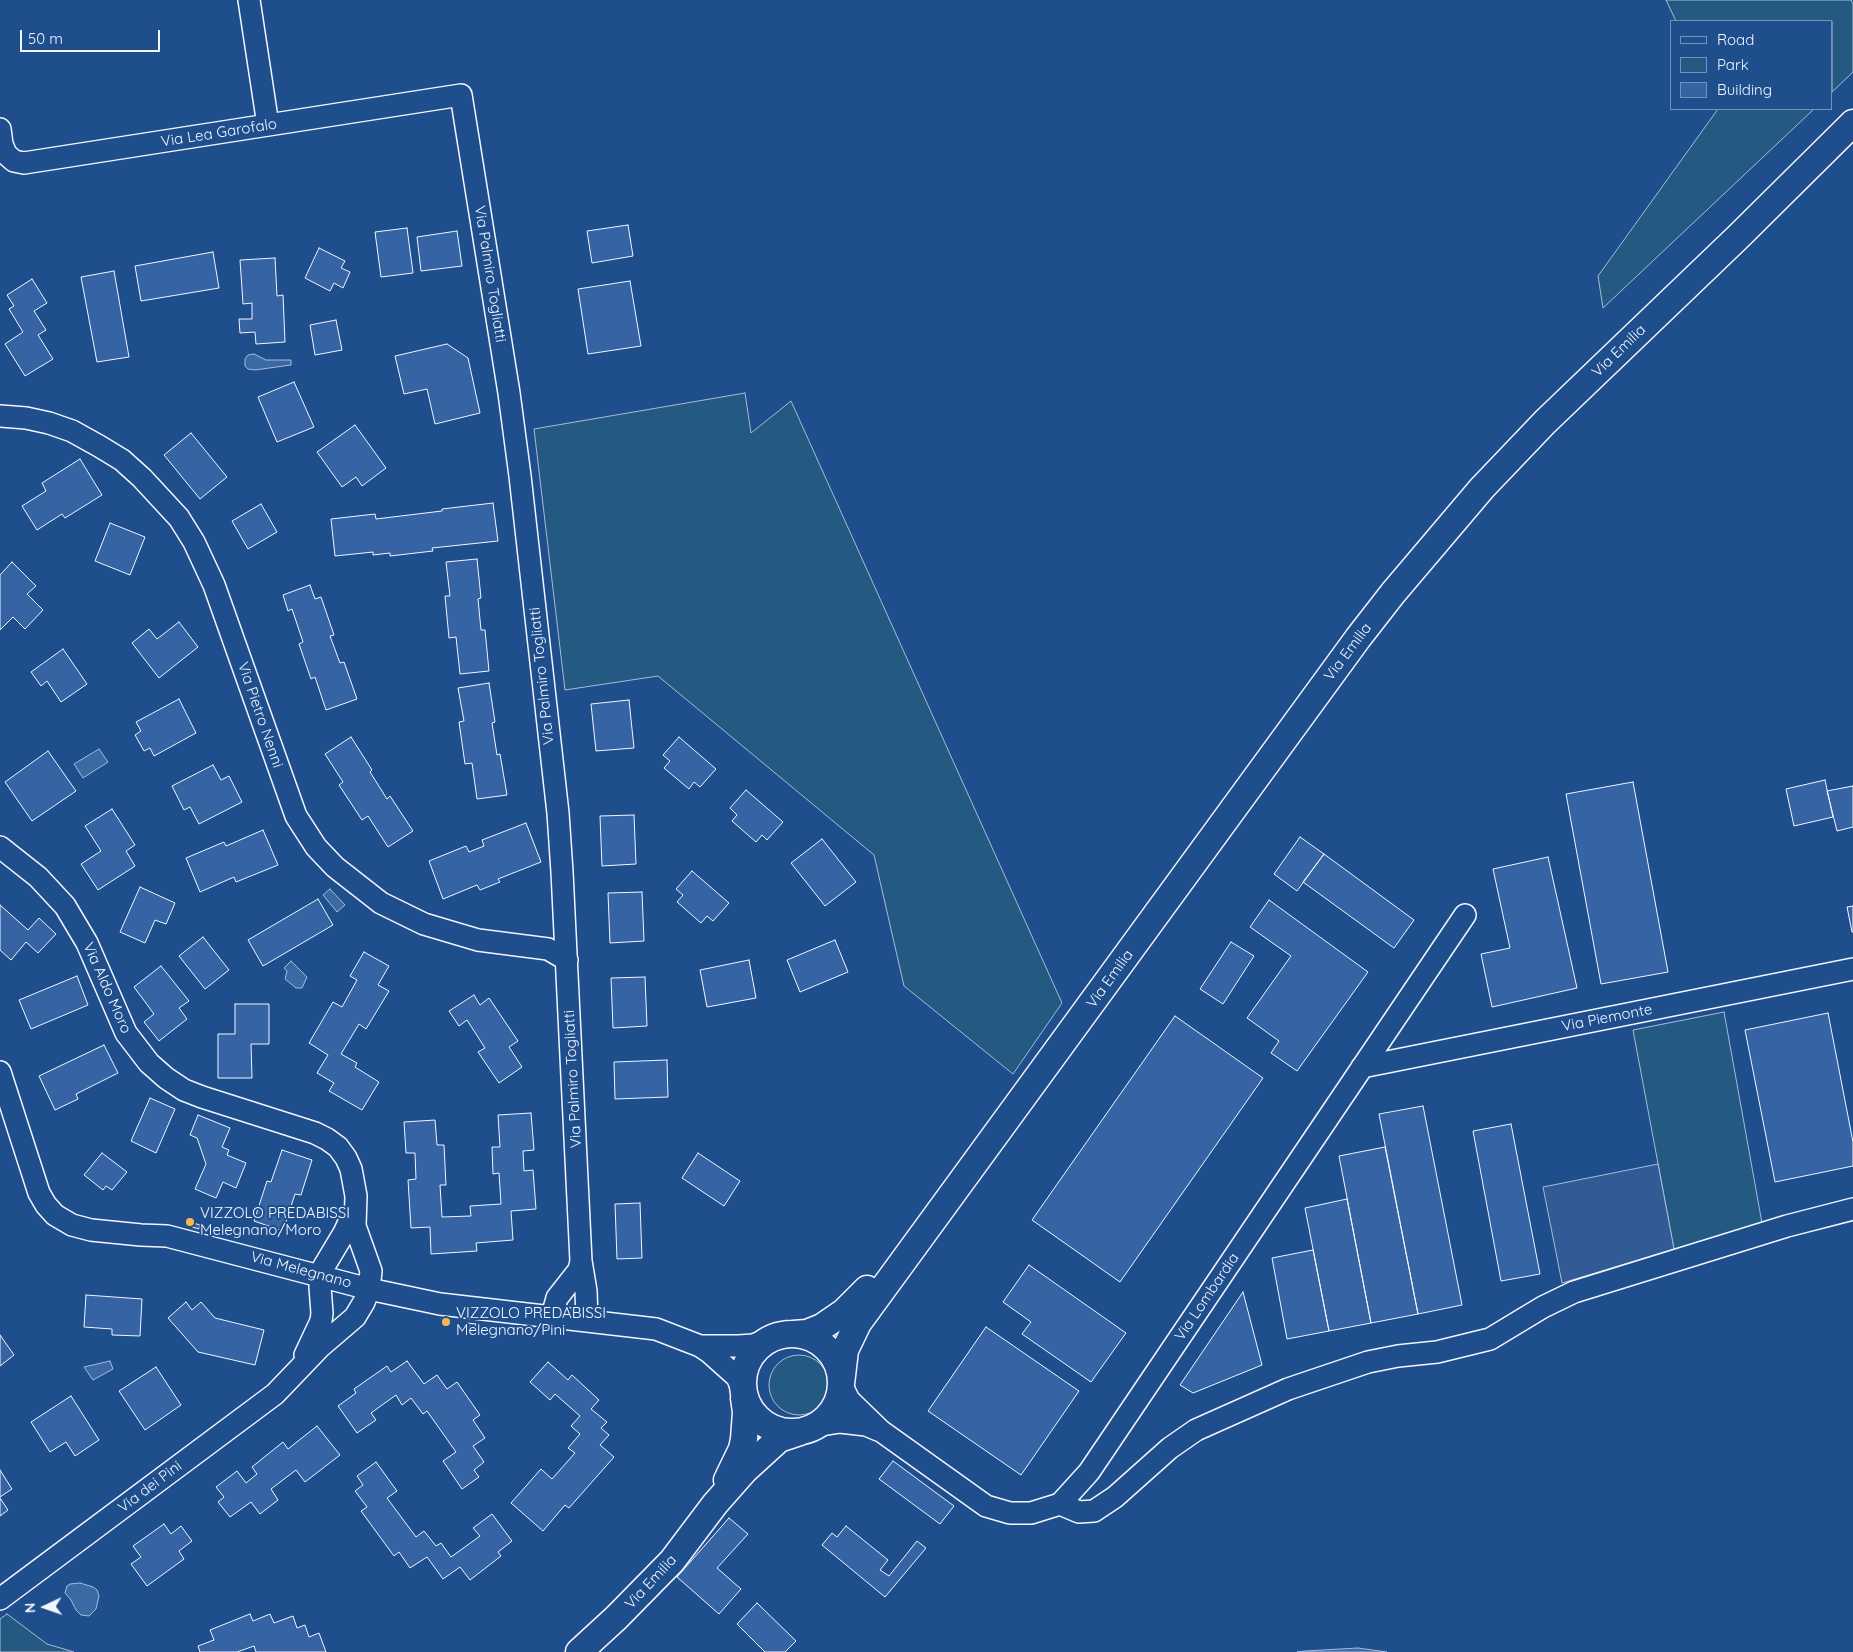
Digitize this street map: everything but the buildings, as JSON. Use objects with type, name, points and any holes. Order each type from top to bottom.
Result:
[{"type":"main road","name":"Via Emilia","points":[[841,1384],[845,1350],[854,1330],[916,1242],[1358,638],[1427,552],[1482,488],[1545,422],[1739,236],[1853,123]]},
{"type":"main road","name":"Via Emilia","points":[[781,1337],[815,1331],[836,1317],[916,1242]]},
{"type":"main road","points":[[781,1337],[812,1338],[829,1351],[839,1370],[841,1384],[838,1399],[833,1410],[822,1422],[807,1429],[784,1432],[765,1424],[751,1410],[744,1393],[743,1378],[747,1363],[755,1350],[781,1337]]},
{"type":"main road","name":"Via Emilia","points":[[715,1504],[742,1449],[746,1421],[744,1393]]},
{"type":"main road","name":"Via Emilia","points":[[579,1652],[616,1618],[672,1561],[715,1504],[745,1470],[773,1444],[785,1436],[807,1429]]},
{"type":"street","points":[[249,0],[268,125]]},
{"type":"street","name":"Via Lea Garofalo","points":[[0,129],[2,144],[6,154],[14,161],[24,162],[461,95]]},
{"type":"street","name":"Via Palmiro Togliatti","points":[[461,95],[509,393],[558,814],[581,1260],[587,1321]]},
{"type":"street","name":"Via Pietro Nenni","points":[[0,416],[26,418],[49,423],[72,431],[99,446],[122,460],[142,478],[179,518],[194,542],[214,585],[296,816],[316,847],[335,867],[382,903],[424,924],[478,940],[548,949],[567,960]]},
{"type":"street","name":"Via Aldo Moro","points":[[0,847],[38,877],[56,895],[68,911],[87,943],[126,1033],[149,1063],[184,1090],[315,1133],[338,1147],[346,1158],[354,1182],[356,1206],[354,1226],[371,1271],[369,1289]]},
{"type":"street","name":"Via Lombardia","points":[[1060,1504],[1089,1472],[1465,915]]},
{"type":"street","name":"Via Piemonte","points":[[1362,1067],[1853,968]]},
{"type":"street","name":"Via Melegnano","points":[[0,1072],[36,1187],[46,1205],[72,1226],[91,1230],[168,1236],[369,1289],[440,1304],[656,1329],[700,1346],[722,1362],[737,1377],[744,1393]]},
{"type":"street","name":"Via Aldo Moro","points":[[320,1276],[326,1261],[351,1222],[356,1206]]},
{"type":"street","points":[[841,1384],[849,1400],[881,1431],[986,1506],[1010,1513],[1031,1513],[1060,1504],[1079,1512],[1094,1511],[1115,1497],[1170,1448],[1196,1430],[1288,1389],[1368,1362],[1398,1356],[1438,1352],[1490,1339],[1543,1307],[1574,1292],[1787,1226],[1853,1209]]},
{"type":"street","name":"Via Palmiro Togliatti","points":[[552,1316],[558,1298],[579,1270],[581,1260]]},
{"type":"street","name":"Via dei Pini","points":[[297,1370],[321,1322],[320,1276]]},
{"type":"street","name":"Via dei Pini","points":[[0,1599],[275,1394],[320,1347],[355,1317],[369,1289]]},
{"type":"street","name":"Via Melegnano","points":[[700,1346],[726,1347],[748,1345],[781,1337]]},
{"type":"street","points":[[807,1429],[830,1423],[854,1423],[881,1431]]},
{"type":"green space","points":[[1666,0],[1851,0],[1853,4],[1853,72],[1833,91],[1833,20],[1676,20]]},
{"type":"green space","points":[[1717,110],[1813,110],[1603,308],[1598,276]]},
{"type":"green space","points":[[745,393],[751,433],[791,401],[1062,1003],[1013,1074],[904,986],[874,855],[658,676],[565,690],[534,429]]},
{"type":"green space","points":[[1724,1012],[1762,1223],[1674,1249],[1633,1030]]},
{"type":"green space","points":[[799,1355],[815,1360],[820,1364],[824,1369],[829,1385],[824,1401],[820,1406],[815,1410],[799,1415],[783,1410],[778,1406],[774,1401],[769,1385],[774,1369],[778,1364],[783,1360]]},
{"type":"green space","points":[[7,1614],[47,1644],[74,1652],[0,1652],[0,1619]]},
{"type":"shaded area","points":[[254,354],[266,360],[291,360],[291,365],[255,370],[248,369],[245,366],[245,359],[248,355]]},
{"type":"shaded area","points":[[99,749],[108,762],[83,778],[74,764]]},
{"type":"shaded area","points":[[330,889],[345,905],[337,912],[323,895]]},
{"type":"shaded area","points":[[291,961],[307,977],[302,988],[296,988],[285,979],[287,971],[284,968]]},
{"type":"shaded area","points":[[1658,1164],[1674,1249],[1562,1283],[1543,1187]]},
{"type":"shaded area","points":[[110,1361],[113,1369],[93,1380],[84,1367]]},
{"type":"shaded area","points":[[80,1583],[93,1587],[97,1590],[99,1596],[96,1609],[89,1616],[81,1615],[65,1593],[67,1586],[70,1584]]},
{"type":"shaded area","points":[[1358,1648],[1387,1652],[1297,1652],[1305,1651]]},
{"type":"place","name":"VIZZOLO PREDABISSI Melegnano/Moro","points":[[190,1222]]},
{"type":"place","name":"VIZZOLO PREDABISSI Melegnano/Pini","points":[[446,1322]]}]
